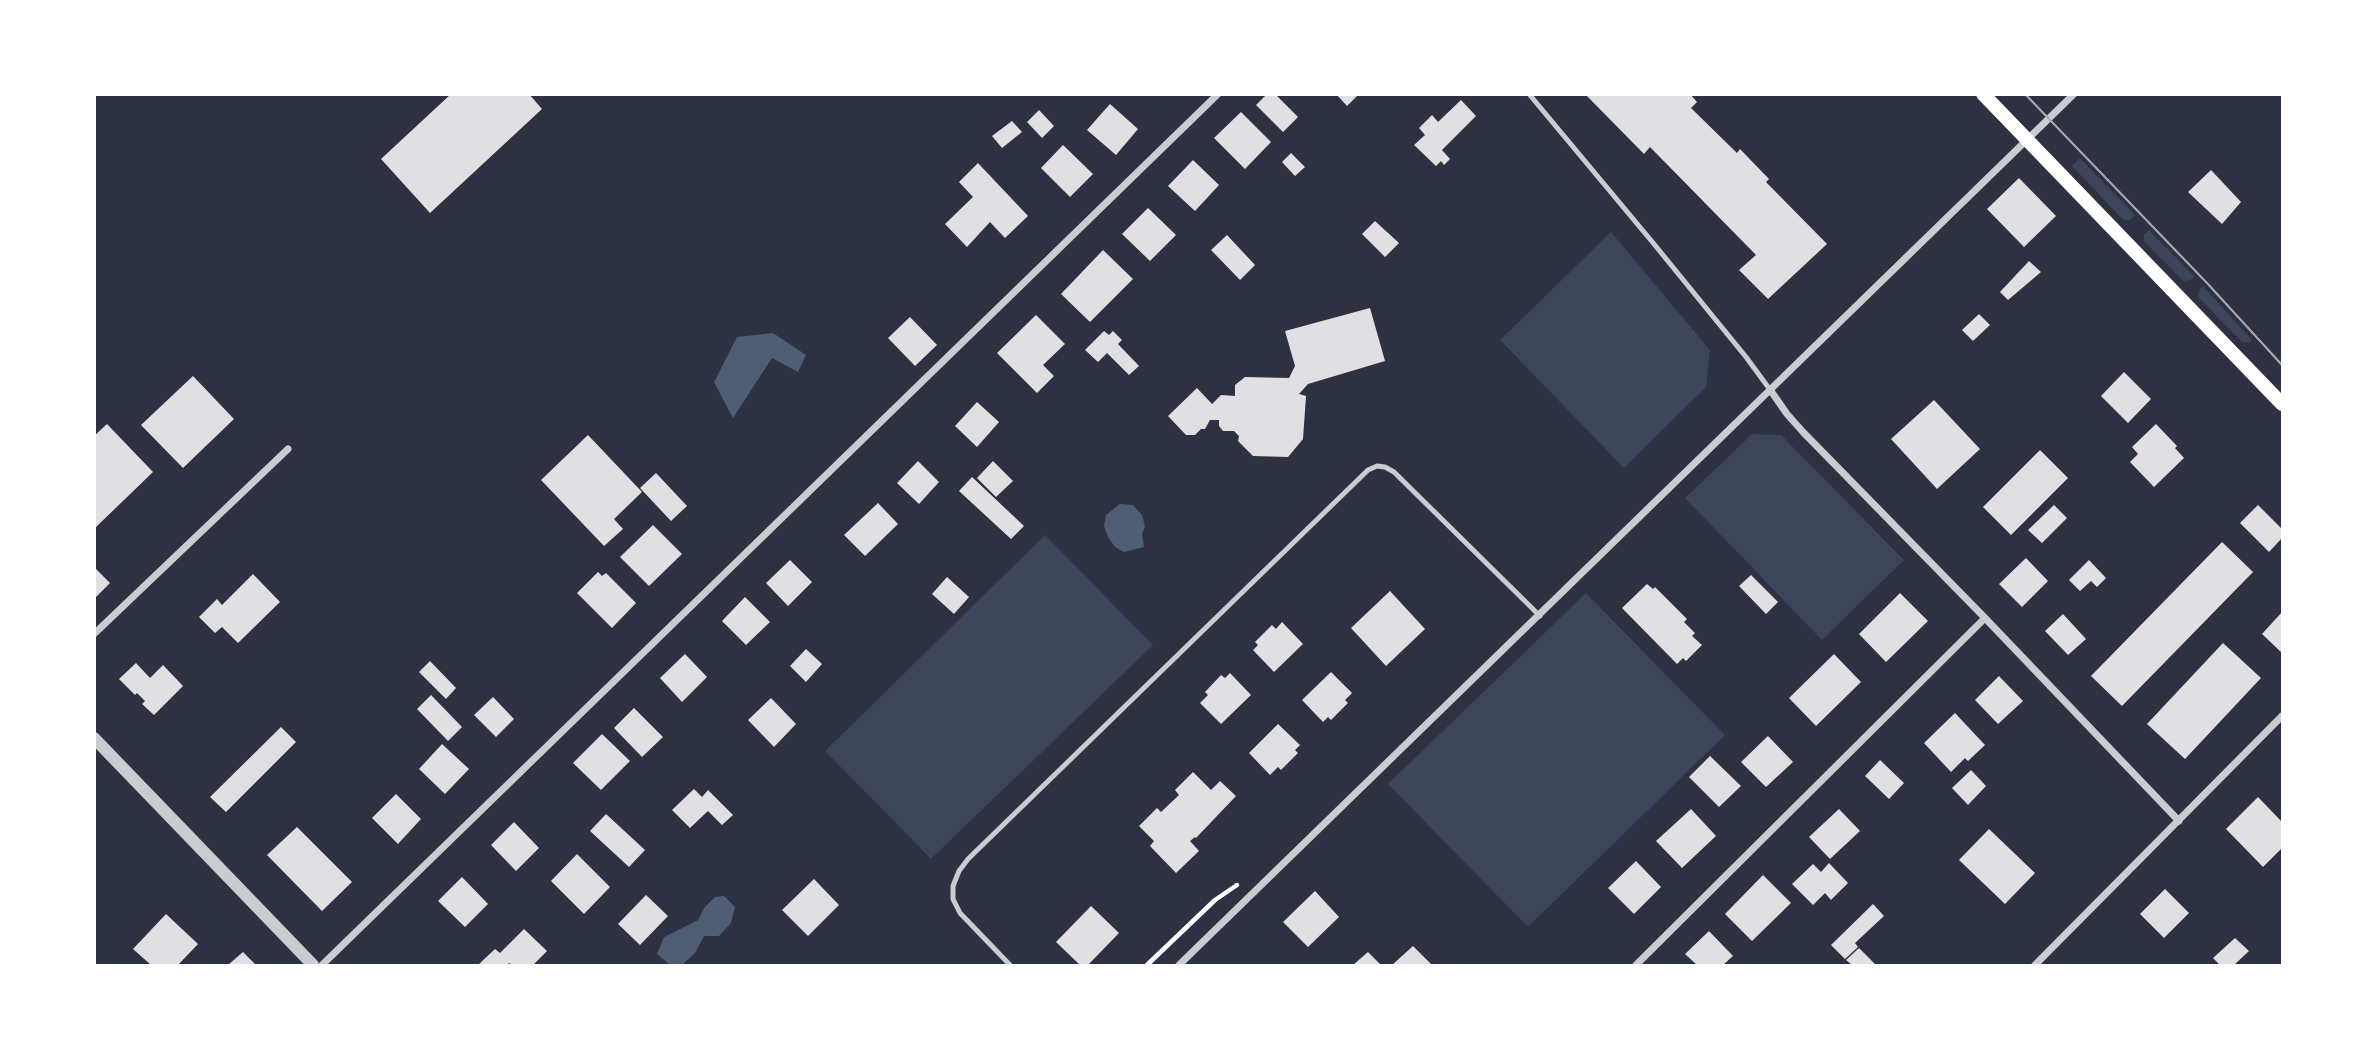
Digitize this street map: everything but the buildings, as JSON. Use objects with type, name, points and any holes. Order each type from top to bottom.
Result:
[{"type":"main road","points":[[1983,94],[2283,404]]},
{"type":"street","points":[[322,965],[1218,94]]},
{"type":"street","points":[[1179,965],[2074,94]]},
{"type":"street","points":[[1771,391],[1803,432],[2179,821]]},
{"type":"street","points":[[94,634],[288,449]]},
{"type":"street","points":[[1636,965],[1984,618]]},
{"type":"street","points":[[2035,965],[2283,716]]},
{"type":"street","points":[[94,738],[313,965]]},
{"type":"lane","points":[[1529,94],[1654,244],[1771,391]]},
{"type":"lane","points":[[1010,965],[960,914],[953,899],[953,886],[968,859],[1368,470],[1377,466],[1394,472],[1540,616]]},
{"type":"shaded area","points":[[2080,158],[2135,215],[2130,220],[2123,220],[2072,166]]},
{"type":"shaded area","points":[[2149,230],[2195,277],[2183,281],[2144,241],[2144,234]]},
{"type":"shaded area","points":[[1611,232],[1710,350],[1706,387],[1624,468],[1500,340]]},
{"type":"shaded area","points":[[2203,286],[2251,342],[2242,342],[2198,297]]},
{"type":"shaded area","points":[[773,333],[806,355],[798,372],[772,358],[733,418],[714,382],[737,337]]},
{"type":"shaded area","points":[[1752,434],[1781,435],[1904,560],[1822,640],[1685,498]]},
{"type":"shaded area","points":[[1120,504],[1133,505],[1142,515],[1145,526],[1142,534],[1144,547],[1124,552],[1115,547],[1108,537],[1104,526],[1106,515]]},
{"type":"shaded area","points":[[1045,535],[1153,645],[931,859],[825,751]]},
{"type":"shaded area","points":[[1586,593],[1725,735],[1528,927],[1388,784]]},
{"type":"shaded area","points":[[724,896],[735,907],[731,923],[719,936],[704,936],[695,953],[683,964],[669,964],[657,954],[664,937],[698,920],[715,897]]},
{"type":"tram line","points":[[2025,94],[2282,365]]}]
